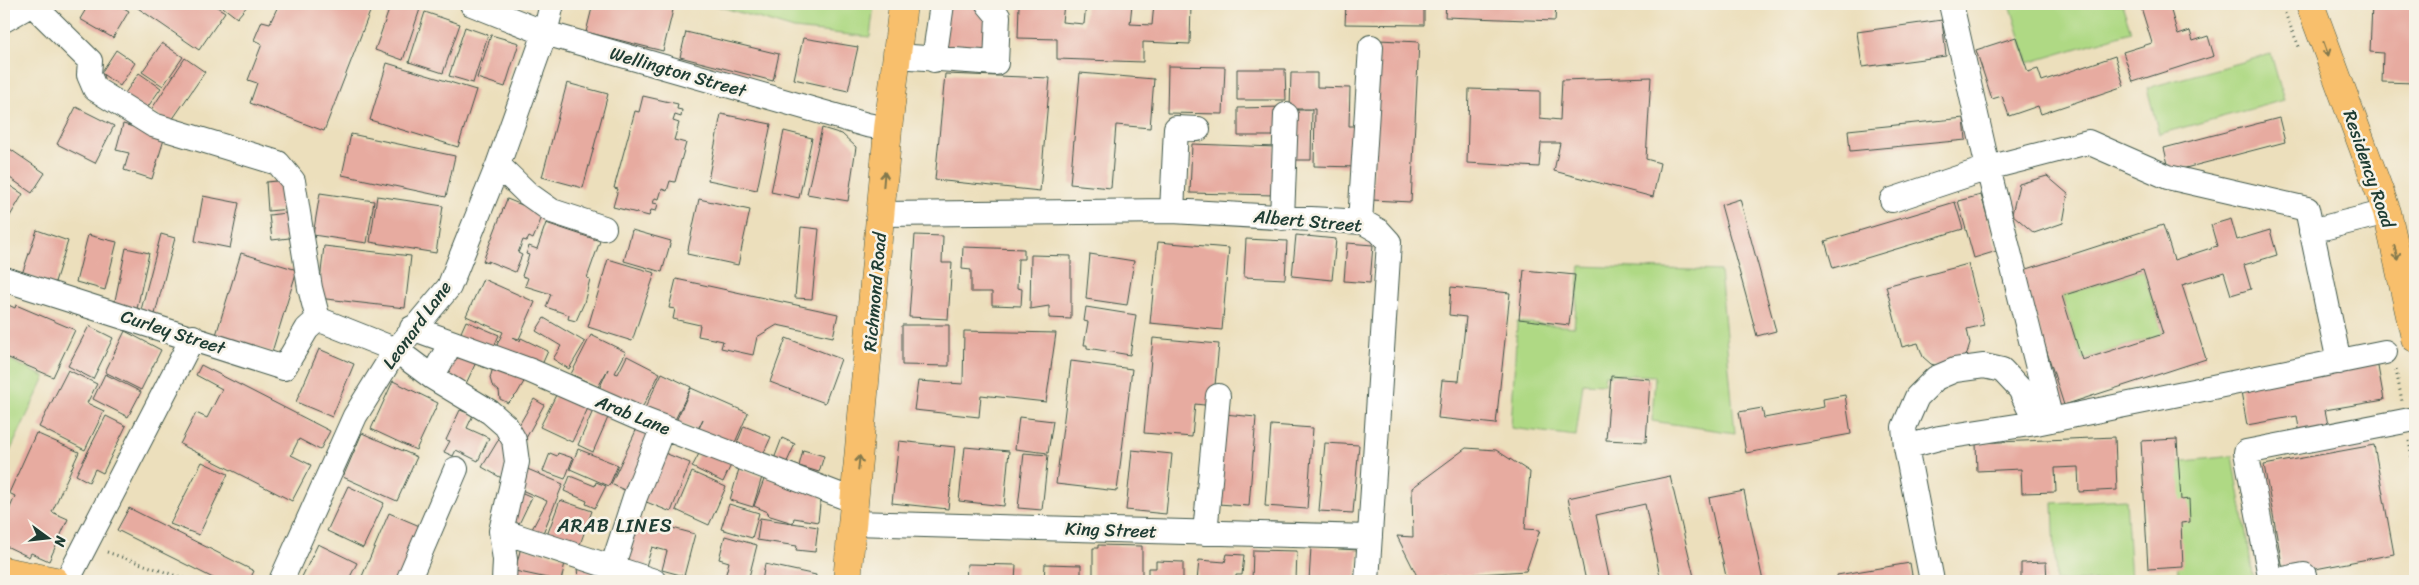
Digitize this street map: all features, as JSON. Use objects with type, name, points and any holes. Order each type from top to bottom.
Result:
[{"type":"main road","name":"Richmond Road","points":[[847,581],[888,130],[903,4]]},
{"type":"main road","name":"Residency Road","points":[[2310,4],[2387,212],[2415,338]]},
{"type":"main road","points":[[4,571],[55,581]]},
{"type":"street","points":[[4,20],[32,4],[90,61],[89,76],[95,89],[153,125],[278,163],[293,181],[310,288],[318,319],[396,350],[432,377],[490,412],[506,426],[514,440],[517,462],[501,531],[505,560],[504,581]]},
{"type":"street","name":"Wellington Street","points":[[472,4],[545,34],[888,130]]},
{"type":"street","name":"Leonard Lane","points":[[280,581],[355,416],[412,328],[449,287],[498,165],[545,34],[552,4]]},
{"type":"street","points":[[934,60],[942,4]]},
{"type":"street","points":[[897,56],[996,63],[998,16],[988,4]]},
{"type":"street","points":[[1951,4],[2043,422]]},
{"type":"street","points":[[1360,222],[1371,47]]},
{"type":"street","points":[[1282,218],[1286,115]]},
{"type":"street","points":[[1172,211],[1176,128],[1198,129]]},
{"type":"street","points":[[1892,200],[1988,168],[2088,142],[2168,177],[2307,209],[2339,362]]},
{"type":"street","points":[[498,165],[528,194],[547,208],[604,228]]},
{"type":"street","name":"Albert Street","points":[[881,214],[1172,211],[1360,222],[1379,231],[1388,242],[1366,581]]},
{"type":"street","points":[[2311,231],[2387,212]]},
{"type":"street","name":"Curley Street","points":[[4,279],[193,337],[284,368],[307,329],[318,319]]},
{"type":"street","name":"Arab Lane","points":[[412,328],[531,371],[854,512]]},
{"type":"street","points":[[67,581],[193,337]]},
{"type":"street","points":[[432,377],[451,343]]},
{"type":"street","points":[[1906,447],[1940,438],[2043,422],[2384,352]]},
{"type":"street","points":[[1932,581],[1906,447],[1904,427],[1917,397],[1936,378],[1955,370],[1984,366],[2002,370],[2020,389],[2043,422]]},
{"type":"street","points":[[1205,533],[1218,396]]},
{"type":"street","points":[[2305,581],[2304,575],[2272,581],[2246,452],[2410,420]]},
{"type":"street","points":[[612,568],[635,497],[663,427]]},
{"type":"street","points":[[408,581],[456,469]]},
{"type":"street","name":"King Street","points":[[854,512],[1205,533],[1370,537]]},
{"type":"street","points":[[501,531],[654,581]]},
{"type":"path","points":[[2410,420],[2415,476]]},
{"type":"path","points":[[85,544],[191,581]]},
{"type":"green space","points":[[711,4],[874,4],[870,37],[794,29]]},
{"type":"green space","points":[[2010,4],[2122,4],[2131,32],[2028,63]]},
{"type":"green space","points":[[2271,54],[2284,100],[2159,134],[2147,88]]},
{"type":"green space","points":[[1580,266],[1720,271],[1735,433],[1652,421],[1655,376],[1605,374],[1604,384],[1583,383],[1576,436],[1511,428],[1517,322],[1574,327]]},
{"type":"green space","points":[[2143,270],[2163,334],[2082,360],[2062,296]]},
{"type":"green space","points":[[4,357],[45,377],[4,464]]},
{"type":"green space","points":[[2233,456],[2254,581],[2178,581],[2176,462]]},
{"type":"green space","points":[[2126,499],[2131,581],[2056,581],[2053,503]]},
{"type":"building","points":[[89,4],[117,4],[129,11],[113,38],[80,19]]},
{"type":"building","points":[[132,4],[212,4],[225,12],[199,50]]},
{"type":"building","points":[[219,4],[249,4],[237,18]]},
{"type":"building","points":[[279,4],[373,4],[324,131],[250,103],[257,83],[248,80],[262,44],[254,40],[262,21],[270,23]]},
{"type":"building","points":[[391,4],[405,4],[420,9],[403,60],[375,50]]},
{"type":"building","points":[[593,4],[650,4],[673,10],[663,51],[586,32]]},
{"type":"building","points":[[948,4],[977,4],[993,25],[994,53],[938,54]]},
{"type":"building","points":[[1019,4],[1064,4],[1062,22],[1084,24],[1086,4],[1132,4],[1130,24],[1152,25],[1154,4],[1191,4],[1190,44],[1143,42],[1143,62],[1057,59],[1057,39],[1018,38]]},
{"type":"building","points":[[1346,4],[1424,4],[1424,25],[1345,24]]},
{"type":"building","points":[[1446,4],[1556,4],[1555,21],[1445,17]]},
{"type":"building","points":[[2140,4],[2169,4],[2178,35],[2190,31],[2193,41],[2208,36],[2214,56],[2133,82],[2123,52],[2152,43]]},
{"type":"building","points":[[2372,4],[2415,4],[2415,83],[2382,82],[2383,53],[2370,52]]},
{"type":"building","points":[[425,12],[460,24],[443,73],[409,62]]},
{"type":"building","points":[[1942,20],[1946,56],[1862,67],[1857,32]]},
{"type":"building","points":[[465,27],[488,35],[473,83],[449,76]]},
{"type":"building","points":[[686,32],[779,54],[773,81],[680,57]]},
{"type":"building","points":[[491,35],[519,43],[505,87],[477,78]]},
{"type":"building","points":[[2016,37],[2028,72],[2038,69],[2042,81],[2115,56],[2124,86],[2041,114],[2038,106],[2009,116],[2002,96],[1992,99],[1976,50]]},
{"type":"building","points":[[803,38],[858,47],[848,91],[794,79]]},
{"type":"building","points":[[1379,40],[1419,42],[1411,202],[1372,200]]},
{"type":"building","points":[[162,43],[183,57],[163,86],[142,72]]},
{"type":"building","points":[[116,50],[135,63],[120,86],[101,73]]},
{"type":"building","points":[[185,58],[205,72],[170,123],[151,110]]},
{"type":"building","points":[[387,63],[476,90],[458,147],[370,120]]},
{"type":"building","points":[[1168,66],[1225,67],[1223,114],[1167,113]]},
{"type":"building","points":[[1237,69],[1285,69],[1286,100],[1237,100]]},
{"type":"building","points":[[139,73],[161,88],[145,111],[123,96]]},
{"type":"building","points":[[1080,73],[1154,79],[1150,128],[1116,125],[1111,188],[1070,184]]},
{"type":"building","points":[[1291,73],[1317,73],[1317,87],[1350,88],[1349,126],[1359,126],[1358,167],[1314,166],[1315,109],[1290,109]]},
{"type":"building","points":[[945,74],[1050,78],[1040,191],[935,180]]},
{"type":"building","points":[[1651,77],[1646,159],[1660,163],[1653,197],[1554,171],[1560,143],[1541,143],[1539,167],[1467,163],[1469,89],[1540,91],[1540,118],[1560,120],[1562,80]]},
{"type":"building","points":[[567,83],[608,94],[583,188],[542,177]]},
{"type":"building","points":[[643,96],[678,104],[677,109],[682,110],[681,117],[675,115],[673,121],[679,123],[674,140],[686,143],[675,182],[670,181],[667,191],[662,189],[659,199],[655,198],[653,203],[658,204],[656,211],[651,210],[649,216],[613,207],[618,189],[614,188],[635,111],[639,112]]},
{"type":"building","points":[[76,107],[114,126],[95,163],[57,144]]},
{"type":"building","points":[[1284,107],[1284,136],[1238,136],[1238,108]]},
{"type":"building","points":[[1289,110],[1312,110],[1311,160],[1288,160]]},
{"type":"building","points":[[721,114],[771,124],[757,190],[708,180]]},
{"type":"building","points":[[1964,118],[1966,140],[1850,151],[1848,130]]},
{"type":"building","points":[[2279,118],[2285,142],[2170,172],[2164,148]]},
{"type":"building","points":[[123,124],[165,136],[152,179],[124,170],[129,153],[116,150]]},
{"type":"building","points":[[822,128],[842,134],[856,147],[848,201],[807,194]]},
{"type":"building","points":[[784,131],[812,138],[799,198],[771,192]]},
{"type":"building","points":[[351,134],[455,156],[446,197],[342,175]]},
{"type":"building","points":[[1192,144],[1276,147],[1274,195],[1190,193]]},
{"type":"building","points":[[4,145],[45,173],[32,193],[4,174]]},
{"type":"building","points":[[2047,176],[2068,194],[2063,223],[2034,233],[2012,214],[2019,184]]},
{"type":"building","points":[[287,180],[290,209],[268,211],[266,182]]},
{"type":"building","points":[[4,182],[23,194],[4,226]]},
{"type":"building","points":[[320,193],[374,201],[367,243],[313,235]]},
{"type":"building","points":[[1981,195],[1997,251],[1974,258],[1958,201]]},
{"type":"building","points":[[203,196],[239,203],[230,248],[195,241]]},
{"type":"building","points":[[377,196],[443,206],[436,253],[370,242]]},
{"type":"building","points":[[507,199],[522,205],[523,203],[536,211],[535,214],[542,217],[533,239],[529,237],[527,241],[523,240],[518,253],[522,255],[515,272],[488,261],[488,263],[483,261]]},
{"type":"building","points":[[699,199],[750,210],[738,265],[687,254]]},
{"type":"building","points":[[1740,199],[1776,331],[1757,336],[1721,205]]},
{"type":"building","points":[[1955,202],[1963,229],[1833,268],[1825,241]]},
{"type":"building","points":[[295,212],[298,237],[272,240],[269,215]]},
{"type":"building","points":[[2231,219],[2237,240],[2270,230],[2277,255],[2244,265],[2251,289],[2231,295],[2224,272],[2182,285],[2206,359],[2064,405],[2021,271],[2163,225],[2174,260],[2217,246],[2211,225]],"holes":[[[2143,270],[2163,334],[2082,360],[2062,296]]]},
{"type":"building","points":[[546,223],[600,241],[587,278],[590,279],[584,303],[576,321],[568,319],[569,315],[546,307],[551,294],[525,286],[528,278],[522,276],[529,255],[526,254],[529,246],[537,249]]},
{"type":"building","points":[[801,227],[819,229],[812,299],[795,298]]},
{"type":"building","points":[[37,230],[68,241],[54,285],[22,274]]},
{"type":"building","points":[[632,230],[671,241],[662,272],[624,261]]},
{"type":"building","points":[[161,234],[175,238],[155,314],[141,310]]},
{"type":"building","points":[[88,235],[117,242],[105,290],[76,282]]},
{"type":"building","points":[[915,235],[943,236],[942,263],[952,263],[948,319],[909,317]]},
{"type":"building","points":[[1296,235],[1336,239],[1332,280],[1292,276]]},
{"type":"building","points":[[1246,239],[1287,241],[1285,279],[1244,277]]},
{"type":"building","points":[[1158,242],[1229,248],[1222,330],[1150,323]]},
{"type":"building","points":[[1347,243],[1373,245],[1370,283],[1344,281]]},
{"type":"building","points":[[324,246],[411,256],[405,308],[318,298]]},
{"type":"building","points":[[963,247],[1024,249],[1024,259],[1018,259],[1017,288],[1022,289],[1021,306],[992,305],[992,292],[971,292],[971,270],[962,269]]},
{"type":"building","points":[[126,248],[149,253],[137,309],[114,305]]},
{"type":"building","points":[[241,253],[297,270],[272,352],[216,335]]},
{"type":"building","points":[[1090,254],[1134,261],[1127,305],[1086,299]]},
{"type":"building","points":[[1031,255],[1071,256],[1071,319],[1049,318],[1049,306],[1030,309]]},
{"type":"building","points":[[608,259],[655,273],[632,341],[588,327]]},
{"type":"building","points":[[1968,264],[1984,325],[1967,329],[1970,344],[1967,354],[1960,362],[1941,367],[1931,364],[1923,357],[1918,343],[1902,347],[1886,286]]},
{"type":"building","points":[[1524,270],[1575,275],[1569,325],[1519,319]]},
{"type":"building","points":[[483,279],[535,302],[519,339],[512,337],[520,341],[521,338],[548,351],[540,369],[495,349],[503,332],[466,316]]},
{"type":"building","points":[[676,279],[838,314],[833,337],[777,325],[757,337],[753,355],[721,348],[723,341],[698,336],[700,325],[673,319],[675,309],[669,308]]},
{"type":"building","points":[[1451,287],[1510,293],[1496,424],[1438,418],[1442,380],[1459,381],[1466,317],[1449,315]]},
{"type":"building","points":[[4,303],[15,308],[16,305],[75,330],[53,377],[4,356]]},
{"type":"building","points":[[1086,307],[1136,315],[1130,355],[1087,348],[1087,345],[1084,345],[1088,322],[1084,321]]},
{"type":"building","points":[[544,318],[585,342],[569,369],[553,359],[561,346],[536,331]]},
{"type":"building","points":[[466,321],[499,335],[491,354],[458,339]]},
{"type":"building","points":[[902,325],[949,325],[949,366],[902,365]]},
{"type":"building","points":[[89,326],[113,338],[93,379],[68,366]]},
{"type":"building","points":[[125,331],[161,350],[141,390],[105,372]]},
{"type":"building","points":[[964,331],[1056,333],[1046,402],[981,395],[979,417],[914,410],[918,381],[963,384]]},
{"type":"building","points":[[591,335],[626,352],[615,373],[618,374],[627,356],[660,373],[641,410],[599,389],[608,369],[598,387],[571,374]]},
{"type":"building","points":[[786,338],[841,359],[825,403],[770,382]]},
{"type":"building","points":[[1153,338],[1219,344],[1213,406],[1195,404],[1192,437],[1144,433]]},
{"type":"building","points":[[319,349],[354,364],[332,417],[296,402]]},
{"type":"building","points":[[453,350],[478,358],[464,388],[441,372]]},
{"type":"building","points":[[1071,361],[1132,369],[1117,491],[1056,484]]},
{"type":"building","points":[[2377,361],[2384,400],[2325,410],[2330,435],[2301,441],[2297,416],[2247,425],[2240,386]]},
{"type":"building","points":[[494,364],[526,378],[517,394],[508,403],[500,399],[499,391],[492,385],[490,378]]},
{"type":"building","points":[[201,365],[330,431],[320,450],[299,439],[291,455],[311,465],[292,501],[180,444],[196,413],[207,418],[222,389],[196,375]]},
{"type":"building","points":[[68,370],[97,384],[87,403],[104,411],[85,450],[39,427]]},
{"type":"building","points":[[662,373],[691,387],[674,422],[645,408]]},
{"type":"building","points":[[105,374],[141,392],[128,417],[93,399]]},
{"type":"building","points":[[1611,376],[1650,379],[1646,442],[1606,440]]},
{"type":"building","points":[[393,381],[438,403],[416,450],[371,429]]},
{"type":"building","points":[[691,388],[748,413],[733,447],[698,431],[703,419],[697,431],[676,421]]},
{"type":"building","points":[[559,389],[590,404],[572,442],[540,427]]},
{"type":"building","points":[[1845,395],[1851,434],[1746,453],[1739,412],[1762,408],[1764,418],[1824,407],[1823,399]]},
{"type":"building","points":[[534,399],[544,405],[525,440],[514,434]]},
{"type":"building","points":[[595,406],[610,413],[593,452],[578,445]]},
{"type":"building","points":[[460,410],[473,415],[467,428],[489,438],[478,461],[456,450],[453,456],[444,452],[450,441],[446,440]]},
{"type":"building","points":[[1224,414],[1256,417],[1249,506],[1217,504]]},
{"type":"building","points":[[106,416],[126,426],[103,473],[95,469],[89,482],[76,475]]},
{"type":"building","points":[[1019,417],[1053,421],[1048,453],[1015,449]]},
{"type":"building","points":[[640,422],[657,430],[631,493],[611,484]]},
{"type":"building","points":[[1271,425],[1313,428],[1307,509],[1265,506]]},
{"type":"building","points":[[744,426],[771,437],[761,459],[735,448]]},
{"type":"building","points":[[36,433],[79,452],[52,512],[68,519],[49,561],[31,553],[29,557],[4,545],[4,522],[15,496],[9,493]]},
{"type":"building","points":[[362,433],[417,457],[397,501],[343,477]]},
{"type":"building","points":[[502,434],[506,437],[505,480],[482,467]]},
{"type":"building","points":[[2115,437],[2117,490],[2079,492],[2078,467],[2055,468],[2056,492],[2022,493],[2021,469],[1977,471],[1976,443]]},
{"type":"building","points":[[782,438],[795,444],[786,464],[774,459]]},
{"type":"building","points":[[2177,439],[2181,500],[2189,499],[2190,522],[2181,523],[2183,567],[2148,569],[2141,441]]},
{"type":"building","points":[[899,441],[955,447],[948,509],[892,503]]},
{"type":"building","points":[[1325,443],[1359,445],[1353,513],[1319,511]]},
{"type":"building","points":[[2374,445],[2394,554],[2284,575],[2264,465]]},
{"type":"building","points":[[965,447],[1009,451],[1004,506],[959,501]]},
{"type":"building","points":[[702,448],[732,463],[723,482],[692,467]]},
{"type":"building","points":[[1466,448],[1496,450],[1530,472],[1525,529],[1540,530],[1526,571],[1418,578],[1397,536],[1413,537],[1412,488]]},
{"type":"building","points":[[578,449],[618,465],[609,486],[570,469]]},
{"type":"building","points":[[657,450],[690,463],[671,512],[639,499]]},
{"type":"building","points":[[803,450],[824,456],[819,472],[799,466]]},
{"type":"building","points":[[1132,450],[1172,454],[1166,514],[1126,510]]},
{"type":"building","points":[[550,453],[557,456],[558,453],[573,458],[565,479],[543,471]]},
{"type":"building","points":[[1024,453],[1048,455],[1042,510],[1018,508]]},
{"type":"building","points":[[202,462],[228,474],[199,535],[170,524]]},
{"type":"building","points":[[525,468],[563,484],[543,533],[532,529],[547,501],[517,488]]},
{"type":"building","points":[[739,469],[762,477],[753,507],[730,500]]},
{"type":"building","points":[[692,472],[726,487],[709,525],[676,510]]},
{"type":"building","points":[[570,476],[595,486],[596,482],[606,486],[595,508],[586,504],[587,501],[564,491]]},
{"type":"building","points":[[1670,476],[1695,581],[1661,581],[1645,504],[1596,515],[1610,581],[1586,581],[1568,498]]},
{"type":"building","points":[[765,477],[821,495],[818,522],[794,518],[793,523],[767,515],[768,512],[754,506]]},
{"type":"building","points":[[348,486],[384,503],[363,548],[327,531]]},
{"type":"building","points":[[516,490],[532,497],[519,524],[512,519]]},
{"type":"building","points":[[1744,491],[1763,581],[1727,581],[1709,498]]},
{"type":"building","points":[[560,500],[592,511],[578,550],[546,538]]},
{"type":"building","points":[[729,504],[759,513],[752,538],[721,529]]},
{"type":"building","points":[[129,508],[254,571],[249,581],[219,581],[117,530]]},
{"type":"building","points":[[389,513],[422,527],[399,581],[360,581]]},
{"type":"building","points":[[635,518],[695,534],[684,576],[662,570],[667,551],[652,547],[646,566],[624,560]]},
{"type":"building","points":[[760,518],[818,527],[815,552],[796,550],[797,546],[757,540]]},
{"type":"building","points":[[725,536],[757,545],[748,581],[724,581],[729,562],[719,559]]},
{"type":"building","points":[[318,544],[357,563],[348,581],[300,581]]},
{"type":"building","points":[[1098,545],[1142,546],[1142,581],[1044,581],[1045,564],[1081,565],[1081,578],[1093,578],[1093,548],[1098,548]]},
{"type":"building","points":[[521,547],[566,558],[561,581],[515,571]]},
{"type":"building","points":[[1311,547],[1358,550],[1356,581],[1309,581]]},
{"type":"building","points":[[1253,550],[1297,551],[1296,581],[1252,581]]},
{"type":"building","points":[[1227,554],[1244,555],[1242,575],[1236,575],[1236,581],[1197,581],[1199,560],[1225,562]]},
{"type":"building","points":[[1156,561],[1183,562],[1183,581],[1148,581],[1148,568],[1156,568]]},
{"type":"building","points":[[2046,562],[2047,581],[2021,581],[2021,563]]},
{"type":"building","points":[[1910,563],[1913,581],[1838,581],[1837,575]]},
{"type":"building","points":[[765,564],[816,575],[815,581],[762,581]]},
{"type":"building","points":[[967,564],[1016,565],[1015,581],[966,581]]},
{"type":"building","points":[[577,566],[603,572],[601,581],[578,581]]},
{"type":"district","name":"ARAB LINES","points":[[615,525]]}]
